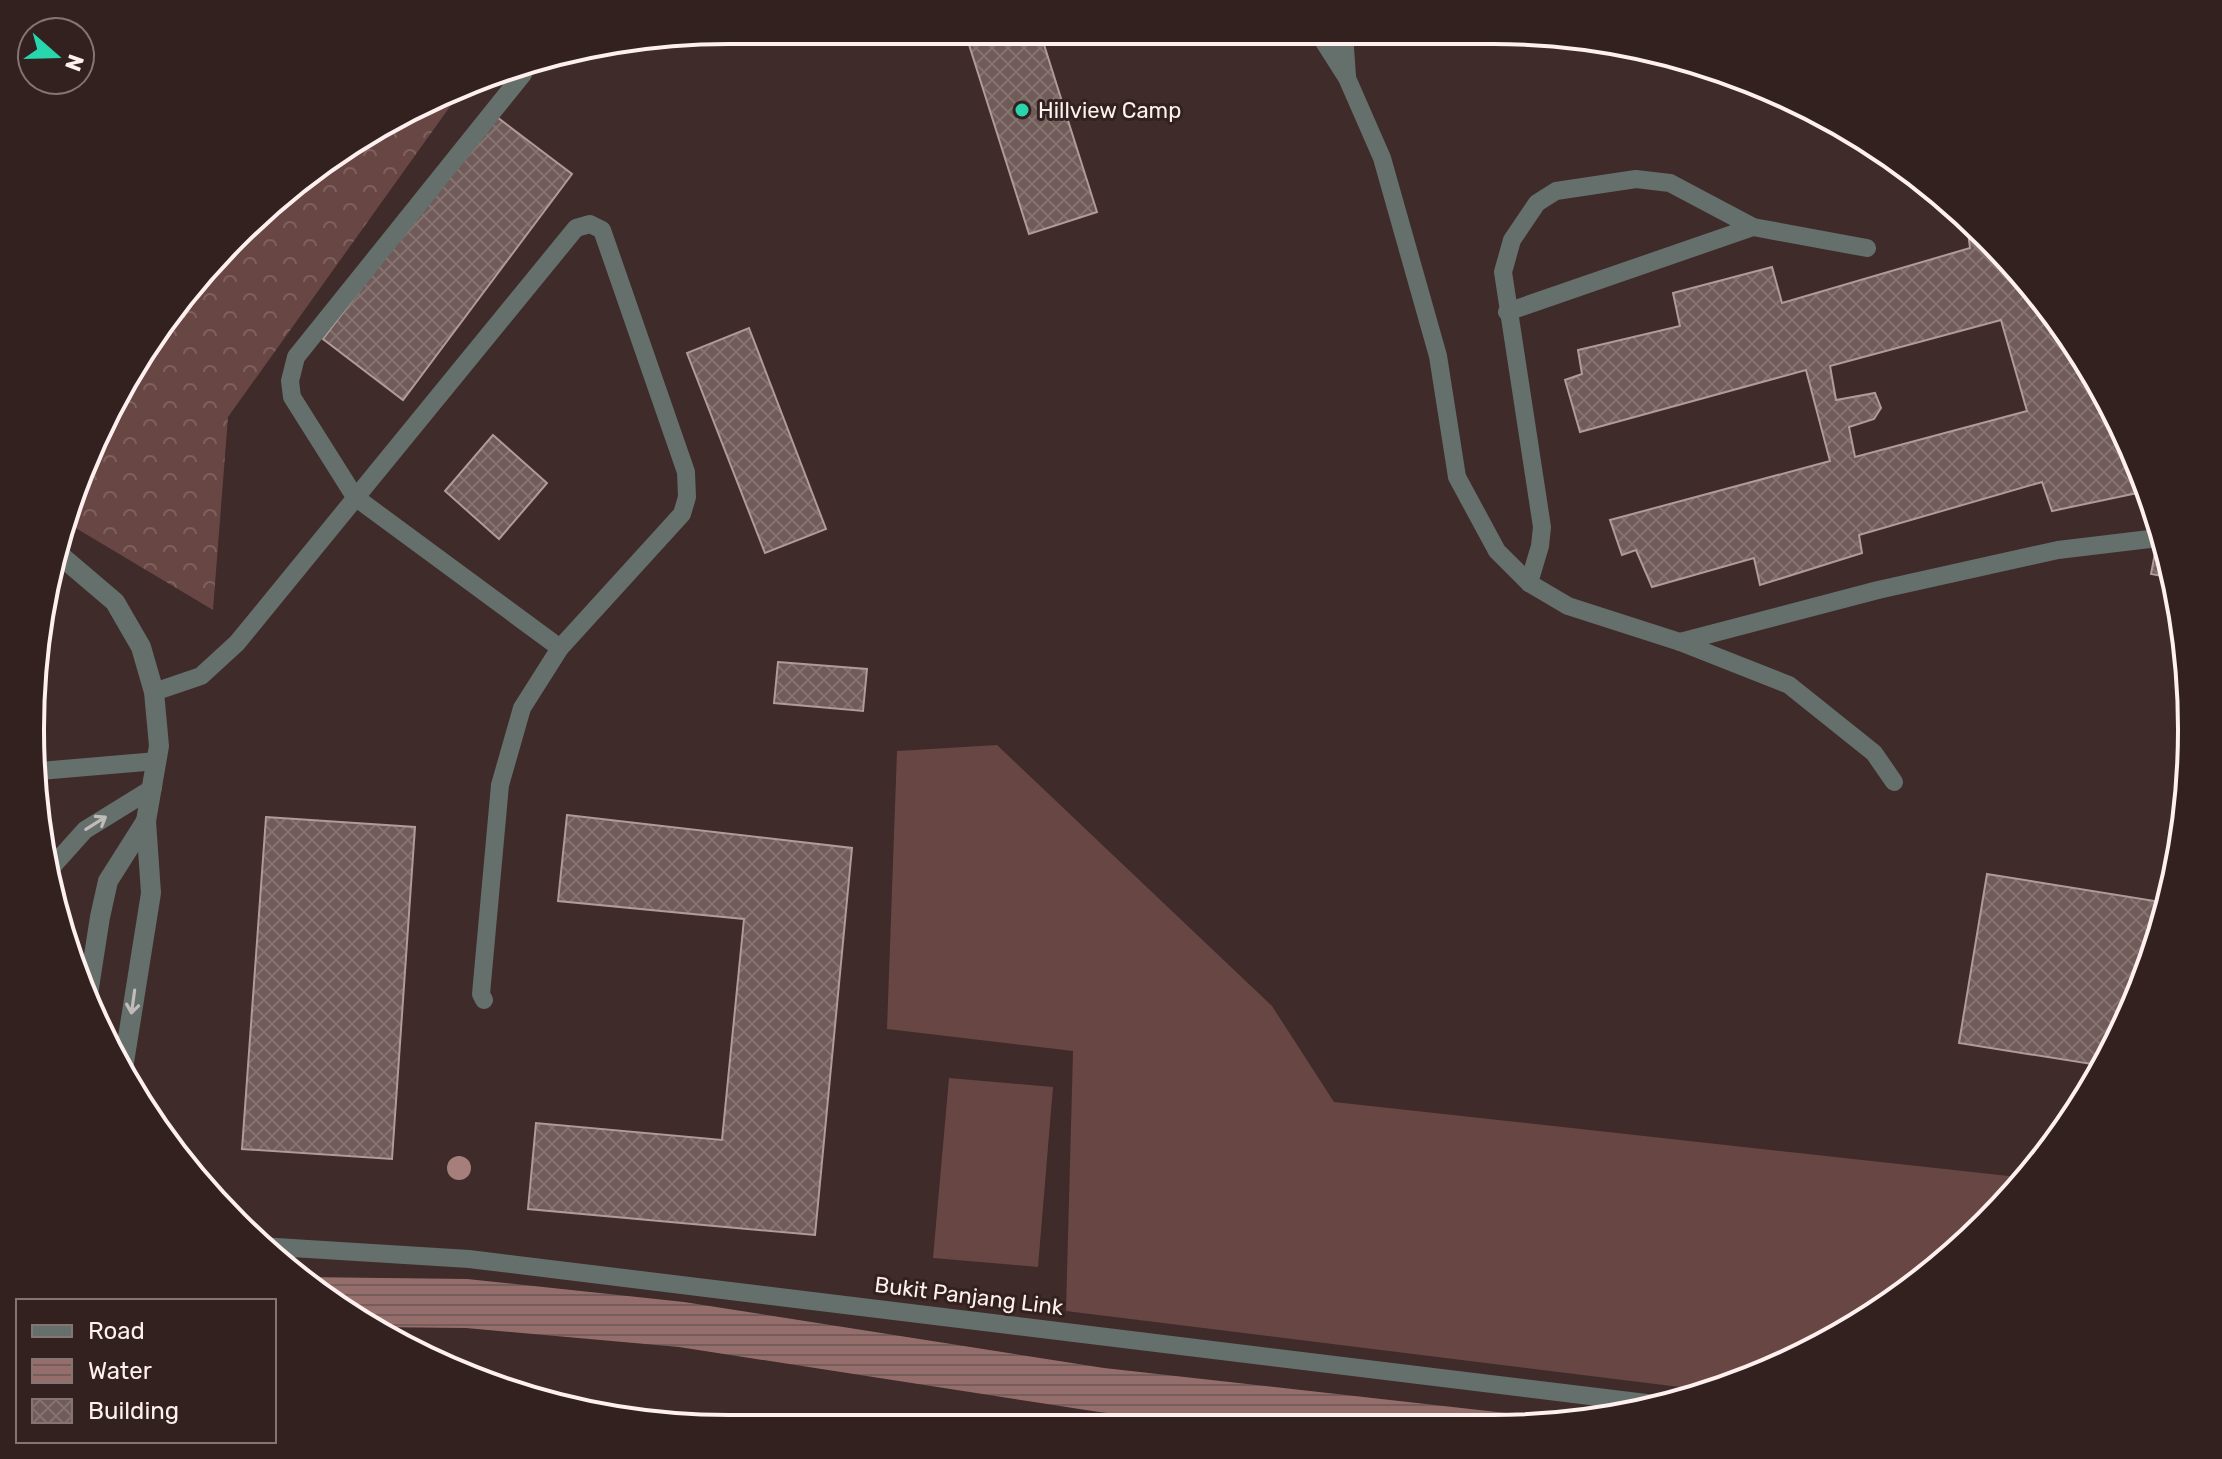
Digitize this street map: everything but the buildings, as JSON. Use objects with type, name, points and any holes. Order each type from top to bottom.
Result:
[{"type":"street","points":[[65,560],[115,602],[141,647],[154,692],[159,746],[146,821],[151,893],[126,1053]]},
{"type":"street","points":[[91,978],[108,881],[146,821]]},
{"type":"lane","points":[[1325,44],[1347,78],[1382,158],[1438,356],[1457,477],[1497,551],[1529,583],[1568,606],[1680,642],[1789,685],[1874,753],[1894,782]]},
{"type":"lane","points":[[1345,44],[1347,78]]},
{"type":"lane","points":[[521,76],[296,357],[290,381],[292,397],[355,497],[560,648]]},
{"type":"lane","points":[[1529,583],[1542,527],[1503,272],[1512,240],[1537,203],[1556,191],[1636,179],[1670,183],[1753,227],[1867,248]]},
{"type":"lane","points":[[154,692],[201,676],[237,643],[576,228],[590,224],[602,230],[686,472],[687,497],[682,514],[560,648],[522,708],[500,785],[481,994],[484,1000]]},
{"type":"lane","points":[[1507,312],[1753,227]]},
{"type":"lane","points":[[1680,642],[1878,590],[2058,550],[2151,539]]},
{"type":"lane","points":[[45,771],[157,761]]},
{"type":"lane","points":[[57,861],[85,830],[153,788]]},
{"type":"lane","name":"Bukit Panjang Link","points":[[281,1247],[469,1259],[1630,1401]]},
{"type":"green space","points":[[453,103],[228,417],[213,610],[74,527],[96,467],[115,426],[136,387],[186,312],[245,245],[312,186],[349,160],[387,136]]},
{"type":"green space","points":[[997,745],[1272,1006],[1334,1102],[2012,1176],[1944,1245],[1873,1299],[1796,1344],[1755,1363],[1685,1388],[1066,1311],[1073,1051],[887,1029],[897,751]]},
{"type":"green space","points":[[949,1078],[1053,1087],[1038,1267],[933,1258]]},
{"type":"water","points":[[318,1277],[467,1279],[684,1302],[1104,1368],[1518,1414],[1125,1415],[679,1347],[466,1328],[395,1327]]},
{"type":"place","name":"Hillview Camp","points":[[1022,110]]}]
